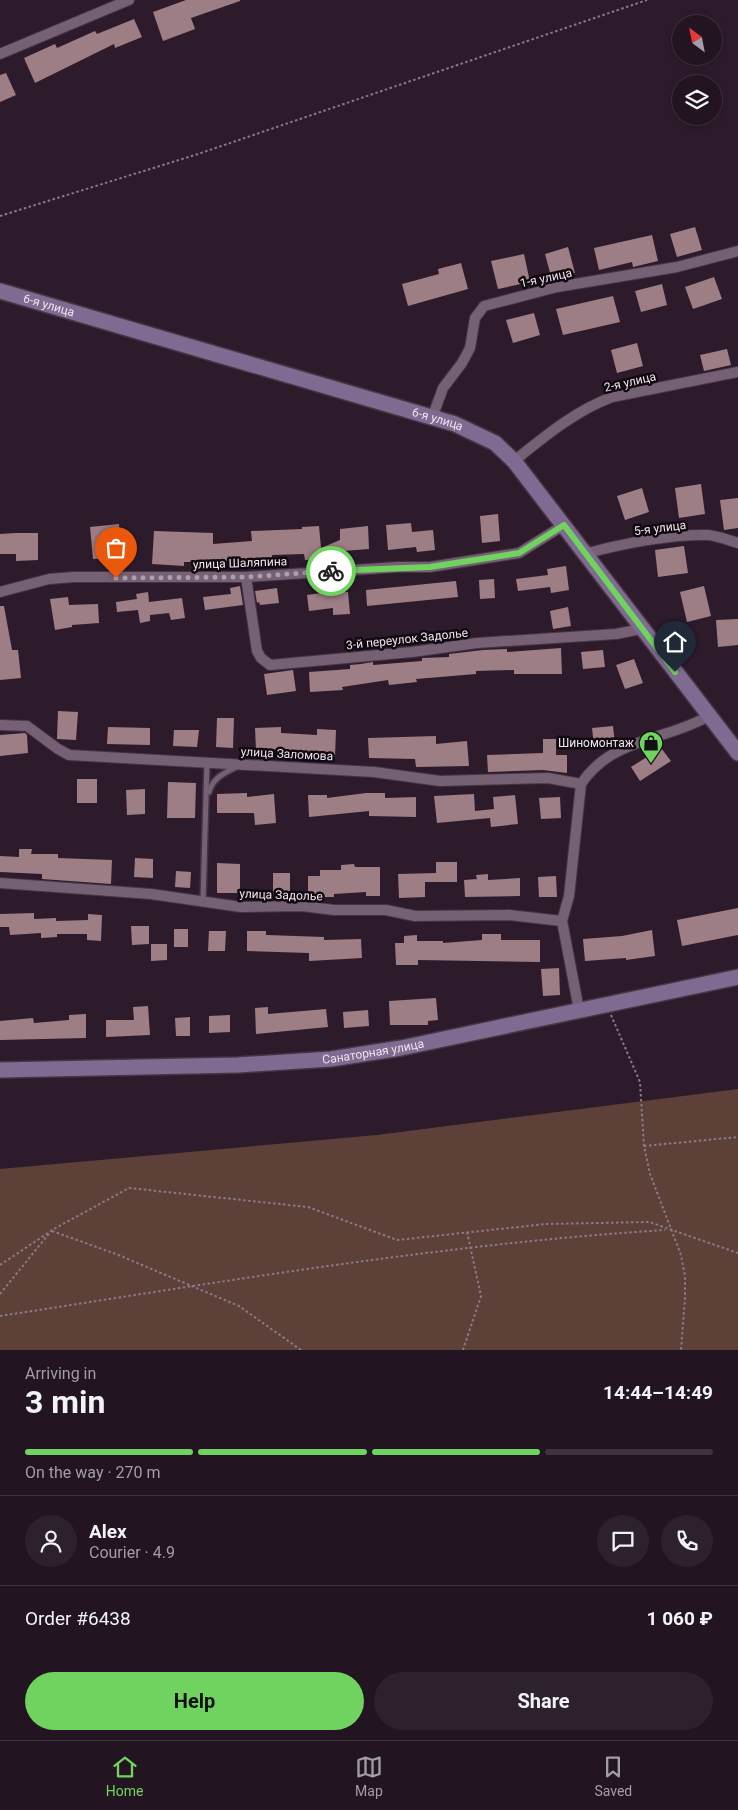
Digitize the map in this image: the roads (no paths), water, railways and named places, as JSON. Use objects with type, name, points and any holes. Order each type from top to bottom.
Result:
[{"type":"street","points":[[0,54],[129,0]]},
{"type":"street","name":"1-я улица","points":[[432,418],[443,388],[462,363],[470,348],[475,318],[484,306],[557,287],[677,267],[738,251]]},
{"type":"street","name":"6-я улица","points":[[0,291],[432,418],[483,436],[495,443],[514,461],[738,753]]},
{"type":"street","name":"2-я улица","points":[[514,461],[572,417],[612,397],[738,372]]},
{"type":"street","name":"улица Шаляпина","points":[[0,592],[57,578],[246,577],[398,567],[430,567],[519,553],[564,525]]},
{"type":"street","name":"5-я улица","points":[[585,554],[613,547],[701,535],[738,543]]},
{"type":"street","name":"3-й переулок Задолье","points":[[246,577],[257,651],[261,658],[270,665],[412,652],[477,643],[616,634],[641,629]]},
{"type":"street","points":[[579,1010],[562,921],[569,896],[581,784],[591,768],[605,757],[638,742],[692,725],[709,716]]},
{"type":"street","name":"улица Заломова","points":[[0,725],[27,726],[58,749],[69,754],[374,772],[440,781],[548,778],[581,784]]},
{"type":"street","name":"улица Задолье","points":[[0,883],[151,894],[241,907],[302,906],[334,910],[386,910],[415,916],[509,915],[562,921]]},
{"type":"street","name":"Санаторная улица","points":[[0,1070],[238,1065],[331,1059],[401,1048],[738,977]]},
{"type":"lane","points":[[203,900],[207,762]]},
{"type":"lane","points":[[207,797],[211,785],[218,777],[244,764]]},
{"type":"place","name":"Шиномонтаж","points":[[651,764]]}]
